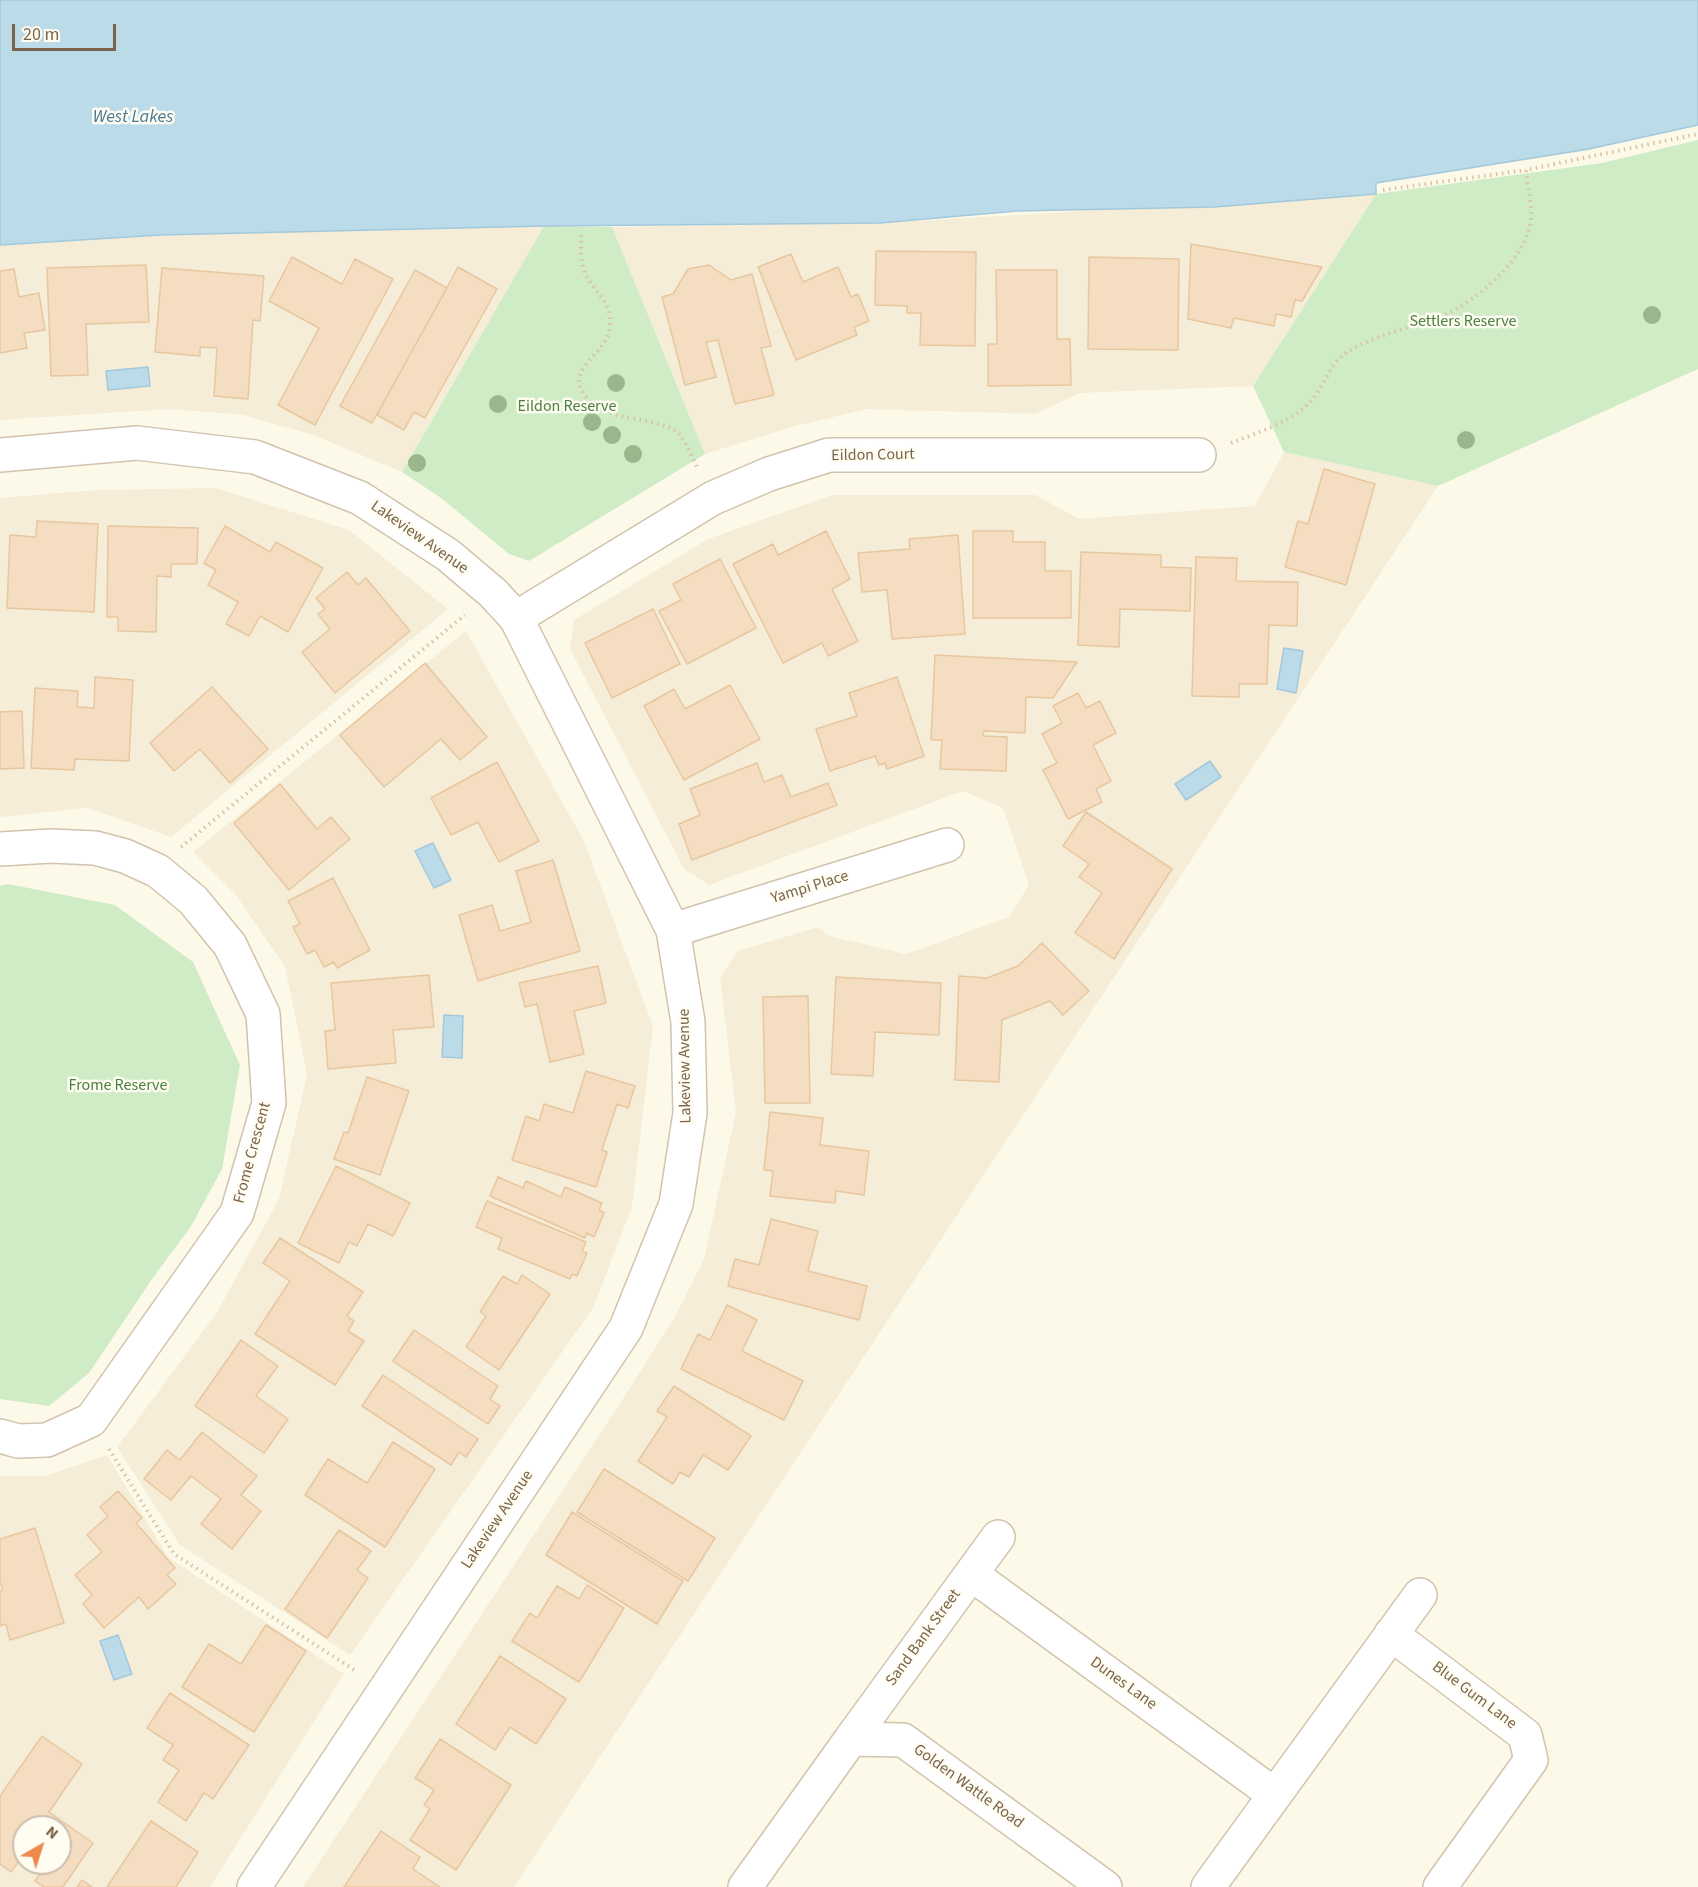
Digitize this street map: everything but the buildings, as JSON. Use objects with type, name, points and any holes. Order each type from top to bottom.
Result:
[{"type":"street","name":"Lakeview Avenue","points":[[0,455],[137,443],[255,457],[360,498],[448,555],[493,592],[516,618],[673,930],[688,1022],[690,1113],[676,1204],[626,1328],[254,1887]]},
{"type":"street","name":"Eildon Court","points":[[516,618],[713,498],[769,474],[829,455],[1199,455]]},
{"type":"street","name":"Yampi Place","points":[[673,930],[947,845]]},
{"type":"street","name":"Frome Crescent","points":[[0,849],[51,846],[95,848],[125,856],[158,872],[193,900],[230,945],[263,1014],[269,1103],[237,1213],[91,1420],[48,1440],[18,1440],[0,1436]]},
{"type":"street","name":"Sand Bank Street","points":[[851,1739],[998,1537]]},
{"type":"street","name":"Dunes Lane","points":[[971,1574],[1275,1795]]},
{"type":"street","points":[[1208,1887],[1420,1595]]},
{"type":"street","name":"Blue Gum Lane","points":[[1392,1634],[1525,1735],[1531,1760],[1440,1887]]},
{"type":"street","points":[[745,1887],[851,1739]]},
{"type":"street","name":"Golden Wattle Road","points":[[851,1739],[903,1740],[1105,1887]]},
{"type":"path","points":[[1383,190],[1526,170],[1698,134]]},
{"type":"path","points":[[1199,455],[1291,418],[1311,401],[1342,355],[1390,331],[1448,313],[1463,304],[1507,268],[1523,247],[1531,223],[1526,170]]},
{"type":"path","points":[[581,235],[584,273],[608,304],[611,317],[610,332],[604,345],[580,370],[577,378],[581,391],[594,404],[625,419],[668,426],[681,436],[713,498]]},
{"type":"path","points":[[158,872],[169,857],[493,592]]},
{"type":"path","points":[[91,1420],[174,1554],[384,1689]]},
{"type":"shaded area","points":[[1376,194],[1253,386],[1080,393],[1036,414],[867,409],[792,427],[705,454],[612,227],[880,223],[1100,210],[1214,207]]},
{"type":"shaded area","points":[[544,226],[402,472],[313,435],[243,415],[169,409],[0,420],[0,245],[160,235]]},
{"type":"shaded area","points":[[1284,452],[1438,486],[514,1887],[303,1887],[624,1397],[676,1315],[704,1259],[736,1112],[720,977],[738,951],[818,927],[829,936],[906,954],[1009,917],[1029,885],[1003,808],[963,791],[709,885],[684,869],[570,649],[574,620],[708,539],[832,495],[1035,495],[1079,519],[1255,506]]},
{"type":"shaded area","points":[[216,488],[349,530],[448,609],[171,837],[87,808],[0,817],[0,498],[96,490]]},
{"type":"shaded area","points":[[466,631],[584,841],[653,1026],[632,1207],[593,1308],[350,1655],[180,1545],[117,1447],[216,1314],[279,1199],[307,1075],[285,967],[236,895],[193,852]]},
{"type":"shaded area","points":[[107,1455],[168,1557],[344,1674],[210,1887],[0,1887],[0,1476],[45,1476]]},
{"type":"green space","name":"Settlers Reserve","points":[[1698,140],[1698,369],[1438,486],[1284,452],[1253,386],[1376,194],[1602,163]]},
{"type":"green space","name":"Eildon Reserve","points":[[544,226],[612,227],[705,454],[529,561],[509,554],[441,498],[402,472]]},
{"type":"green space","name":"Frome Reserve","points":[[8,884],[115,905],[193,962],[240,1065],[222,1169],[190,1228],[152,1279],[89,1373],[49,1406],[0,1399],[0,886]]},
{"type":"water","name":"West Lakes","points":[[0,0],[1698,0],[1698,125],[1589,149],[1376,183],[1376,194],[1214,207],[1017,211],[880,223],[544,226],[160,235],[0,245]]},
{"type":"water","points":[[148,367],[150,386],[108,390],[106,371]]},
{"type":"water","points":[[1284,648],[1303,651],[1296,693],[1277,689]]},
{"type":"water","points":[[1210,761],[1221,777],[1186,800],[1175,784]]},
{"type":"water","points":[[433,843],[451,880],[434,888],[415,851]]},
{"type":"water","points":[[444,1015],[463,1016],[462,1058],[442,1057]]},
{"type":"water","points":[[118,1635],[132,1674],[114,1680],[100,1641]]}]
